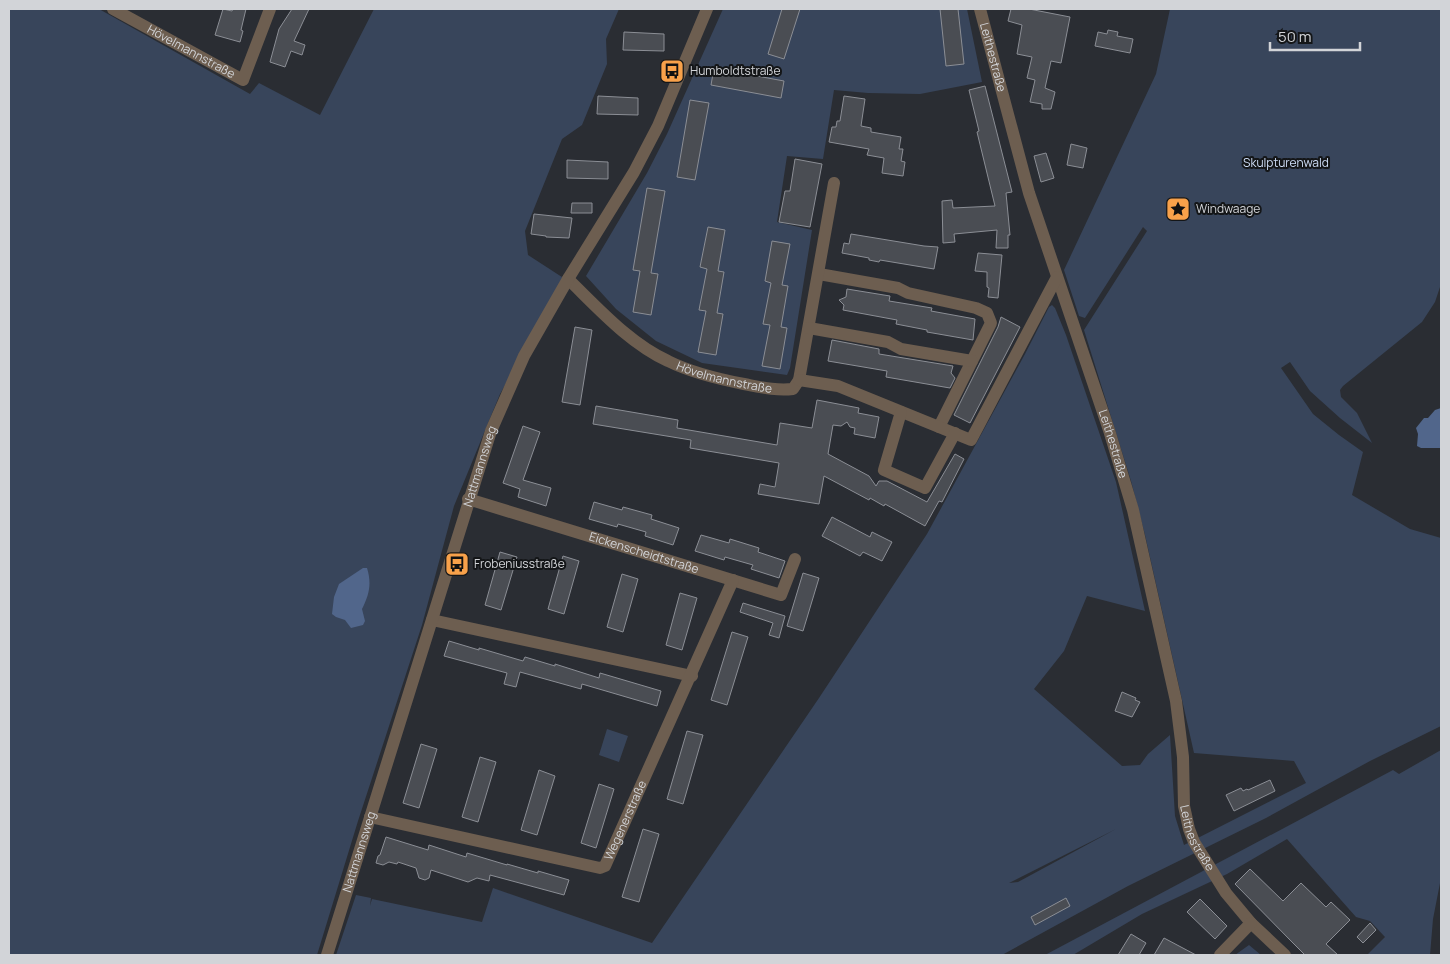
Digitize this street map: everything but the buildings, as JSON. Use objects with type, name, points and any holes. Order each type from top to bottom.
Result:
[{"type":"street","name":"Hövelmannstraße","points":[[113,9],[243,80],[270,9]]},
{"type":"street","name":"Nattmannsweg","points":[[327,955],[468,499],[491,431],[510,384],[524,356],[568,279],[634,172],[658,126],[707,9]]},
{"type":"street","name":"Leithestraße","points":[[980,9],[1029,193],[1109,430],[1133,510],[1176,701],[1183,758],[1184,806],[1189,829],[1194,842],[1218,882],[1239,911],[1285,955]]},
{"type":"street","points":[[834,183],[799,380],[838,386],[971,440],[1057,278]]},
{"type":"street","points":[[819,274],[898,288],[908,294],[982,309],[987,313],[991,323],[939,427]]},
{"type":"street","name":"Hövelmannstraße","points":[[568,279],[623,331],[653,353],[668,361],[717,379],[782,390],[793,389],[799,380]]},
{"type":"street","points":[[809,328],[888,342],[901,349],[972,361]]},
{"type":"street","points":[[901,412],[884,470],[925,488],[955,433]]},
{"type":"street","name":"Eickenscheidtstraße","points":[[468,499],[782,595],[795,559]]},
{"type":"street","name":"Wegenerstraße","points":[[370,816],[600,868],[605,866],[692,676],[733,580]]},
{"type":"street","points":[[432,620],[692,676]]},
{"type":"street","points":[[1220,955],[1251,923]]},
{"type":"green space","points":[[9,9],[99,9],[250,94],[259,83],[320,115],[374,9],[619,9],[606,39],[607,64],[582,125],[562,139],[525,231],[528,255],[565,279],[500,394],[454,506],[422,625],[358,821],[317,955],[9,955]]},
{"type":"green space","points":[[723,9],[967,9],[982,82],[920,94],[834,90],[823,159],[787,156],[777,222],[812,230],[790,368],[787,375],[702,363],[656,341],[616,309],[586,276],[647,173],[667,134]]},
{"type":"green space","name":"Skulpturenwald","points":[[1170,9],[1441,9],[1441,284],[1435,302],[1422,322],[1340,390],[1341,397],[1357,413],[1372,443],[1310,391],[1290,362],[1281,368],[1313,414],[1363,452],[1352,495],[1410,529],[1441,538],[1441,726],[1370,761],[1266,818],[1128,886],[1002,955],[336,955],[356,895],[371,898],[370,906],[372,899],[482,922],[493,888],[652,943],[819,698],[927,534],[1049,307],[1052,305],[1066,335],[1116,482],[1145,611],[1087,596],[1064,651],[1034,689],[1122,766],[1140,765],[1148,754],[1170,735],[1175,816],[1184,845],[1306,783],[1294,761],[1194,753],[1131,481],[1084,330],[1147,231],[1143,227],[1085,318],[1079,316],[1064,270],[1156,74]],"holes":[[[1116,829],[1018,882],[1009,883]]]},
{"type":"green space","points":[[607,729],[628,736],[619,762],[599,755]]},
{"type":"green space","points":[[1441,750],[1441,878],[1433,919],[1430,955],[1367,955],[1385,937],[1370,921],[1356,917],[1287,839],[1227,874],[1142,914],[1073,955],[1045,955],[1393,770],[1399,774]]},
{"type":"green space","points":[[1249,945],[1261,955],[1235,955]]},
{"type":"shaded area","points":[[1441,408],[1441,448],[1421,448],[1417,446],[1418,434],[1416,428],[1424,418],[1428,418],[1435,410]]},
{"type":"shaded area","points":[[363,568],[367,568],[369,579],[368,594],[362,609],[365,621],[363,625],[351,628],[345,620],[332,614],[334,597],[339,584]]},
{"type":"place","name":"Humboldtstraße","points":[[672,71]]},
{"type":"place","name":"Windwaage","points":[[1178,209]]},
{"type":"place","name":"Frobeniusstraße","points":[[457,564]]}]
